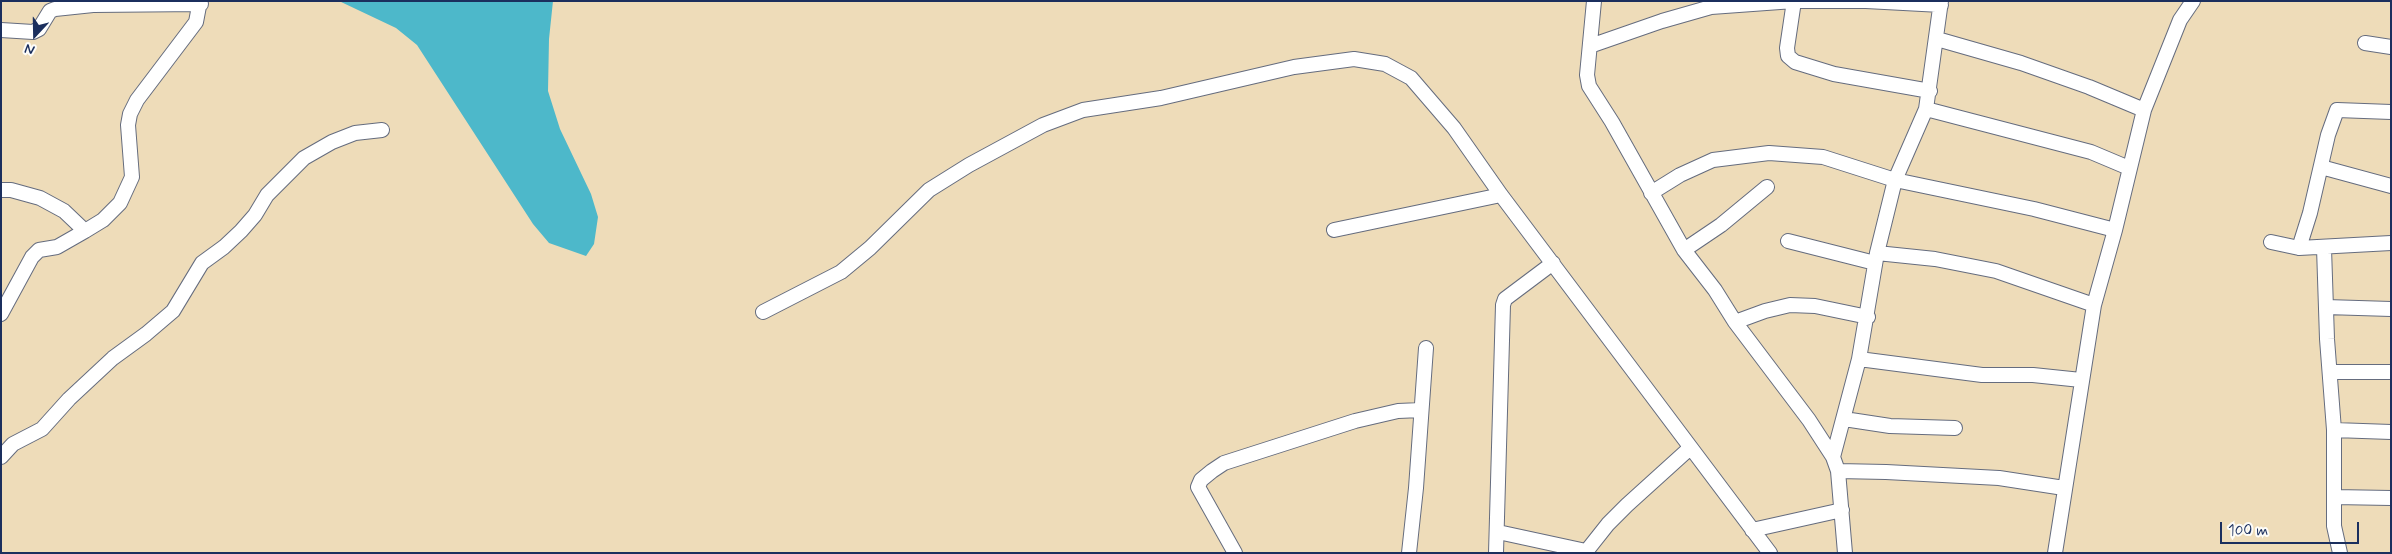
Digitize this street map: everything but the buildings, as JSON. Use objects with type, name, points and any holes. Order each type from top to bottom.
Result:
[{"type":"street","points":[[1594,1],[1587,75],[1589,86],[1612,122],[1684,250],[1715,290],[1735,322],[1809,420],[1833,457],[1838,472],[1846,553]]},
{"type":"street","points":[[1590,46],[1662,21],[1711,7],[1794,1],[1941,3],[1926,109],[1895,180],[1876,258],[1860,359],[1833,457]]},
{"type":"street","points":[[1794,1],[1787,48],[1788,56],[1795,62],[1834,74],[1930,91]]},
{"type":"street","points":[[2055,553],[2094,305],[2115,230],[2144,110],[2180,20],[2193,1]]},
{"type":"street","points":[[1,30],[32,32],[39,29],[50,10],[54,9],[93,5],[200,3],[196,22],[137,100],[130,114],[128,125],[132,177],[120,203],[102,220],[85,231],[57,247],[39,250],[32,257],[1,314]]},
{"type":"street","points":[[1936,39],[2021,63],[2089,87],[2144,110]]},
{"type":"street","points":[[2365,42],[2391,47]]},
{"type":"street","points":[[763,312],[840,272],[870,248],[930,190],[969,165],[1043,125],[1082,110],[1161,98],[1294,67],[1354,59],[1385,64],[1411,78],[1454,128],[1501,195],[1770,553]]},
{"type":"street","points":[[1926,109],[2091,152],[2130,168]]},
{"type":"street","points":[[2299,248],[2337,110],[2391,112]]},
{"type":"street","points":[[1,457],[13,444],[42,429],[69,398],[113,358],[173,311],[202,263],[224,247],[241,231],[255,215],[267,195],[304,158],[332,142],[355,134],[382,130]]},
{"type":"street","points":[[1651,193],[1680,175],[1707,162],[1769,154],[1823,157],[1895,180],[2034,209],[2115,230]]},
{"type":"street","points":[[2321,167],[2391,186]]},
{"type":"street","points":[[1684,250],[1721,224],[1767,187]]},
{"type":"street","points":[[1,190],[11,190],[40,198],[64,211],[85,231]]},
{"type":"street","points":[[1334,230],[1501,195]]},
{"type":"street","points":[[1788,240],[1876,258],[1935,259],[1996,270],[2094,305]]},
{"type":"street","points":[[2271,242],[2299,248],[2391,243]]},
{"type":"street","points":[[2324,248],[2334,430],[2334,526],[2340,553]]},
{"type":"street","points":[[1496,553],[1503,305],[1510,295],[1553,263]]},
{"type":"street","points":[[1735,322],[1765,311],[1790,305],[1815,306],[1868,317]]},
{"type":"street","points":[[2326,307],[2391,309]]},
{"type":"street","points":[[1409,553],[1416,488],[1426,348]]},
{"type":"street","points":[[1860,359],[1982,375],[2034,375],[2081,380]]},
{"type":"street","points":[[2330,372],[2391,372]]},
{"type":"street","points":[[1235,553],[1198,487],[1201,480],[1212,471],[1224,463],[1355,421],[1398,411],[1421,410]]},
{"type":"street","points":[[1844,419],[1890,426],[1955,428]]},
{"type":"street","points":[[2334,430],[2391,432]]},
{"type":"street","points":[[1498,532],[1586,552],[1628,505],[1690,448]]},
{"type":"street","points":[[1838,472],[1886,472],[1998,478],[2064,488]]},
{"type":"street","points":[[2334,497],[2391,498]]},
{"type":"street","points":[[1752,530],[1842,510]]},
{"type":"water","points":[[339,1],[553,1],[549,39],[548,91],[560,129],[591,194],[598,217],[594,244],[586,256],[549,243],[533,224],[417,45],[396,28]]}]
